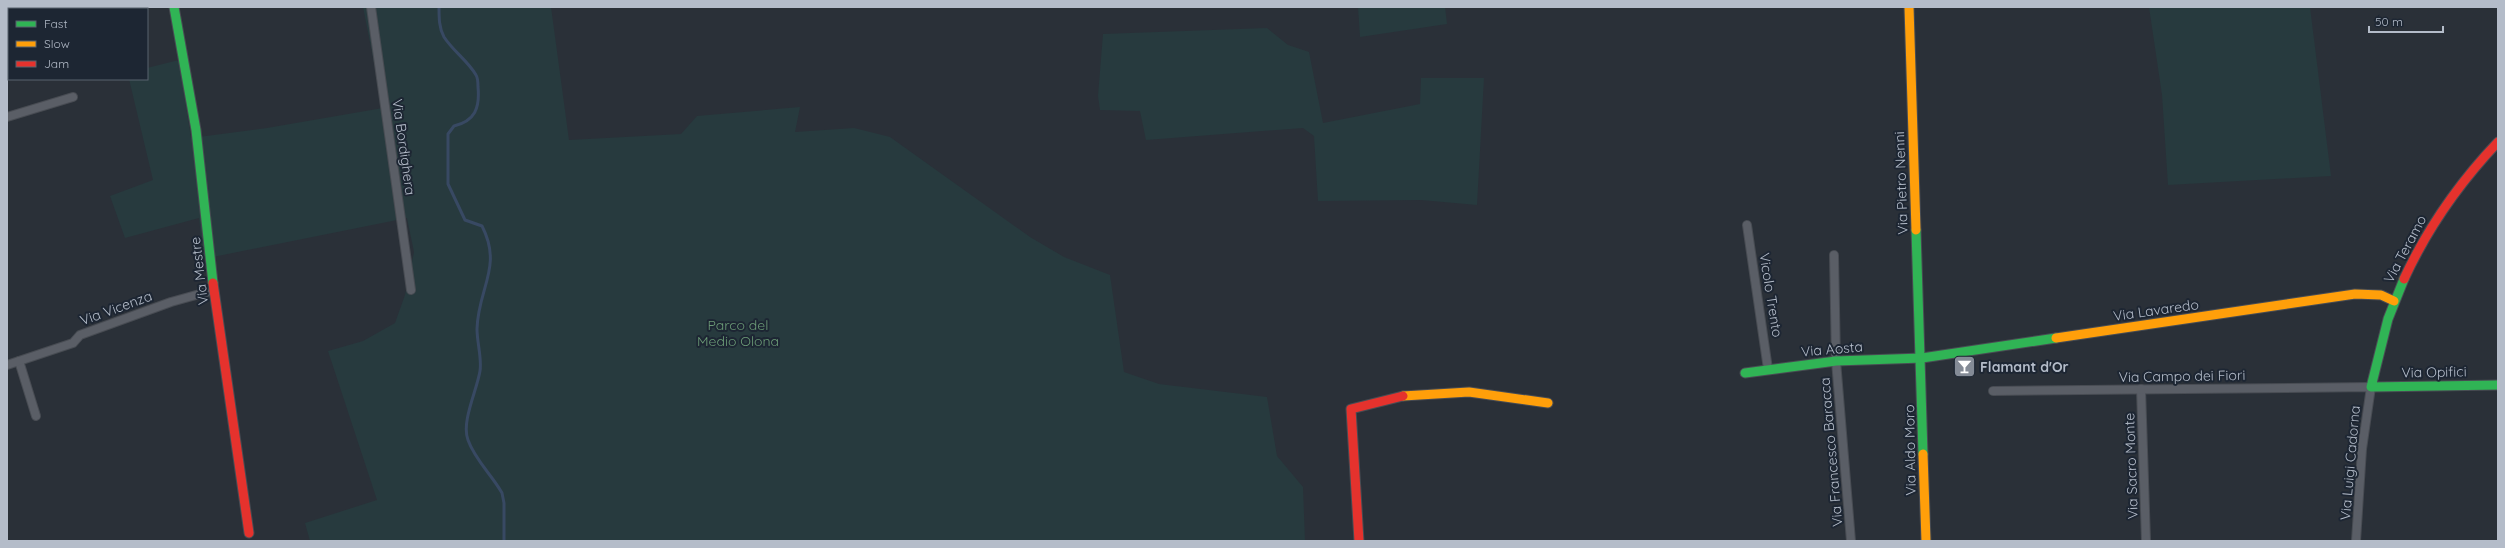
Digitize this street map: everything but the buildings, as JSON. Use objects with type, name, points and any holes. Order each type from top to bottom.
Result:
[{"type":"street","name":"Via Mestre","points":[[174,7],[196,130],[214,290],[249,533]]},
{"type":"street","name":"Via Bordighera","points":[[370,7],[411,290]]},
{"type":"street","name":"Via Pietro Nenni","points":[[1909,7],[1922,358]]},
{"type":"street","points":[[7,117],[73,97]]},
{"type":"street","name":"Via Teramo","points":[[2371,386],[2383,331],[2394,301],[2425,236],[2452,194],[2498,142]]},
{"type":"street","name":"Vicolo Trento","points":[[1747,225],[1768,369]]},
{"type":"street","name":"Via Francesco Baracca","points":[[1834,255],[1836,360],[1851,541]]},
{"type":"street","name":"Via Vicenza","points":[[7,364],[73,343],[80,335],[171,302],[214,290]]},
{"type":"street","name":"Via Lavaredo","points":[[1922,358],[2355,294],[2382,295],[2394,301]]},
{"type":"street","name":"Via Aosta","points":[[1745,373],[1836,360],[1922,358]]},
{"type":"street","name":"Via Aldo Moro","points":[[1922,358],[1926,541]]},
{"type":"street","points":[[19,361],[36,416]]},
{"type":"street","name":"Via Opifici","points":[[2371,386],[2498,385]]},
{"type":"street","name":"Via Campo dei Fiori","points":[[1993,391],[2371,386]]},
{"type":"street","name":"Via Luigi Cadorna","points":[[2356,541],[2362,449],[2371,386]]},
{"type":"street","name":"Via Sacro Monte","points":[[2141,389],[2146,541]]},
{"type":"street","points":[[1358,541],[1351,409],[1408,395],[1469,392],[1548,403]]},
{"type":"green space","name":"Parco del Medio Olona","points":[[363,7],[551,7],[569,140],[681,134],[697,116],[800,107],[795,132],[854,128],[890,137],[1030,237],[1064,257],[1110,275],[1124,372],[1159,384],[1267,397],[1277,456],[1303,487],[1305,541],[310,541],[305,523],[377,500],[328,351],[363,341],[395,323],[405,295],[414,252],[407,218],[203,259],[199,218],[125,238],[110,196],[153,180],[129,80],[148,80],[148,68],[179,60],[191,138],[267,128],[383,108]]},
{"type":"green space","points":[[1358,7],[1445,7],[1447,24],[1360,37]]},
{"type":"green space","points":[[2149,7],[2310,7],[2331,176],[2168,185],[2162,95]]},
{"type":"green space","points":[[1267,28],[1288,45],[1309,52],[1323,123],[1420,104],[1421,78],[1484,78],[1477,205],[1421,200],[1318,201],[1314,136],[1303,128],[1146,140],[1140,111],[1100,110],[1098,96],[1103,34]]},
{"type":"waterway","points":[[439,7],[439,19],[442,34],[473,70],[478,81],[478,101],[475,112],[467,121],[454,126],[448,134],[448,184],[465,220],[482,226],[488,241],[490,266],[478,314],[477,329],[480,371],[470,406],[466,424],[466,433],[471,447],[479,461],[502,493],[504,503],[504,541]]},
{"type":"traffic: fast","points":[[174,7],[196,130],[213,283]]},
{"type":"traffic: fast","points":[[1916,230],[1923,454]]},
{"type":"traffic: fast","points":[[2404,279],[2388,319],[2371,387],[2498,385]]},
{"type":"traffic: fast","points":[[1745,373],[1836,361],[1922,358],[2056,338]]},
{"type":"traffic: slow","points":[[1909,7],[1916,230]]},
{"type":"traffic: slow","points":[[2056,338],[2355,294],[2381,295],[2394,301]]},
{"type":"traffic: slow","points":[[1403,396],[1469,392],[1548,403]]},
{"type":"traffic: slow","points":[[1923,454],[1926,541]]},
{"type":"traffic: jam","points":[[2404,279],[2423,241],[2445,206],[2470,173],[2498,142]]},
{"type":"traffic: jam","points":[[213,283],[249,533]]},
{"type":"traffic: jam","points":[[1359,541],[1351,409],[1403,396]]},
{"type":"place","name":"Flamant d'Or","points":[[1964,367]]}]
